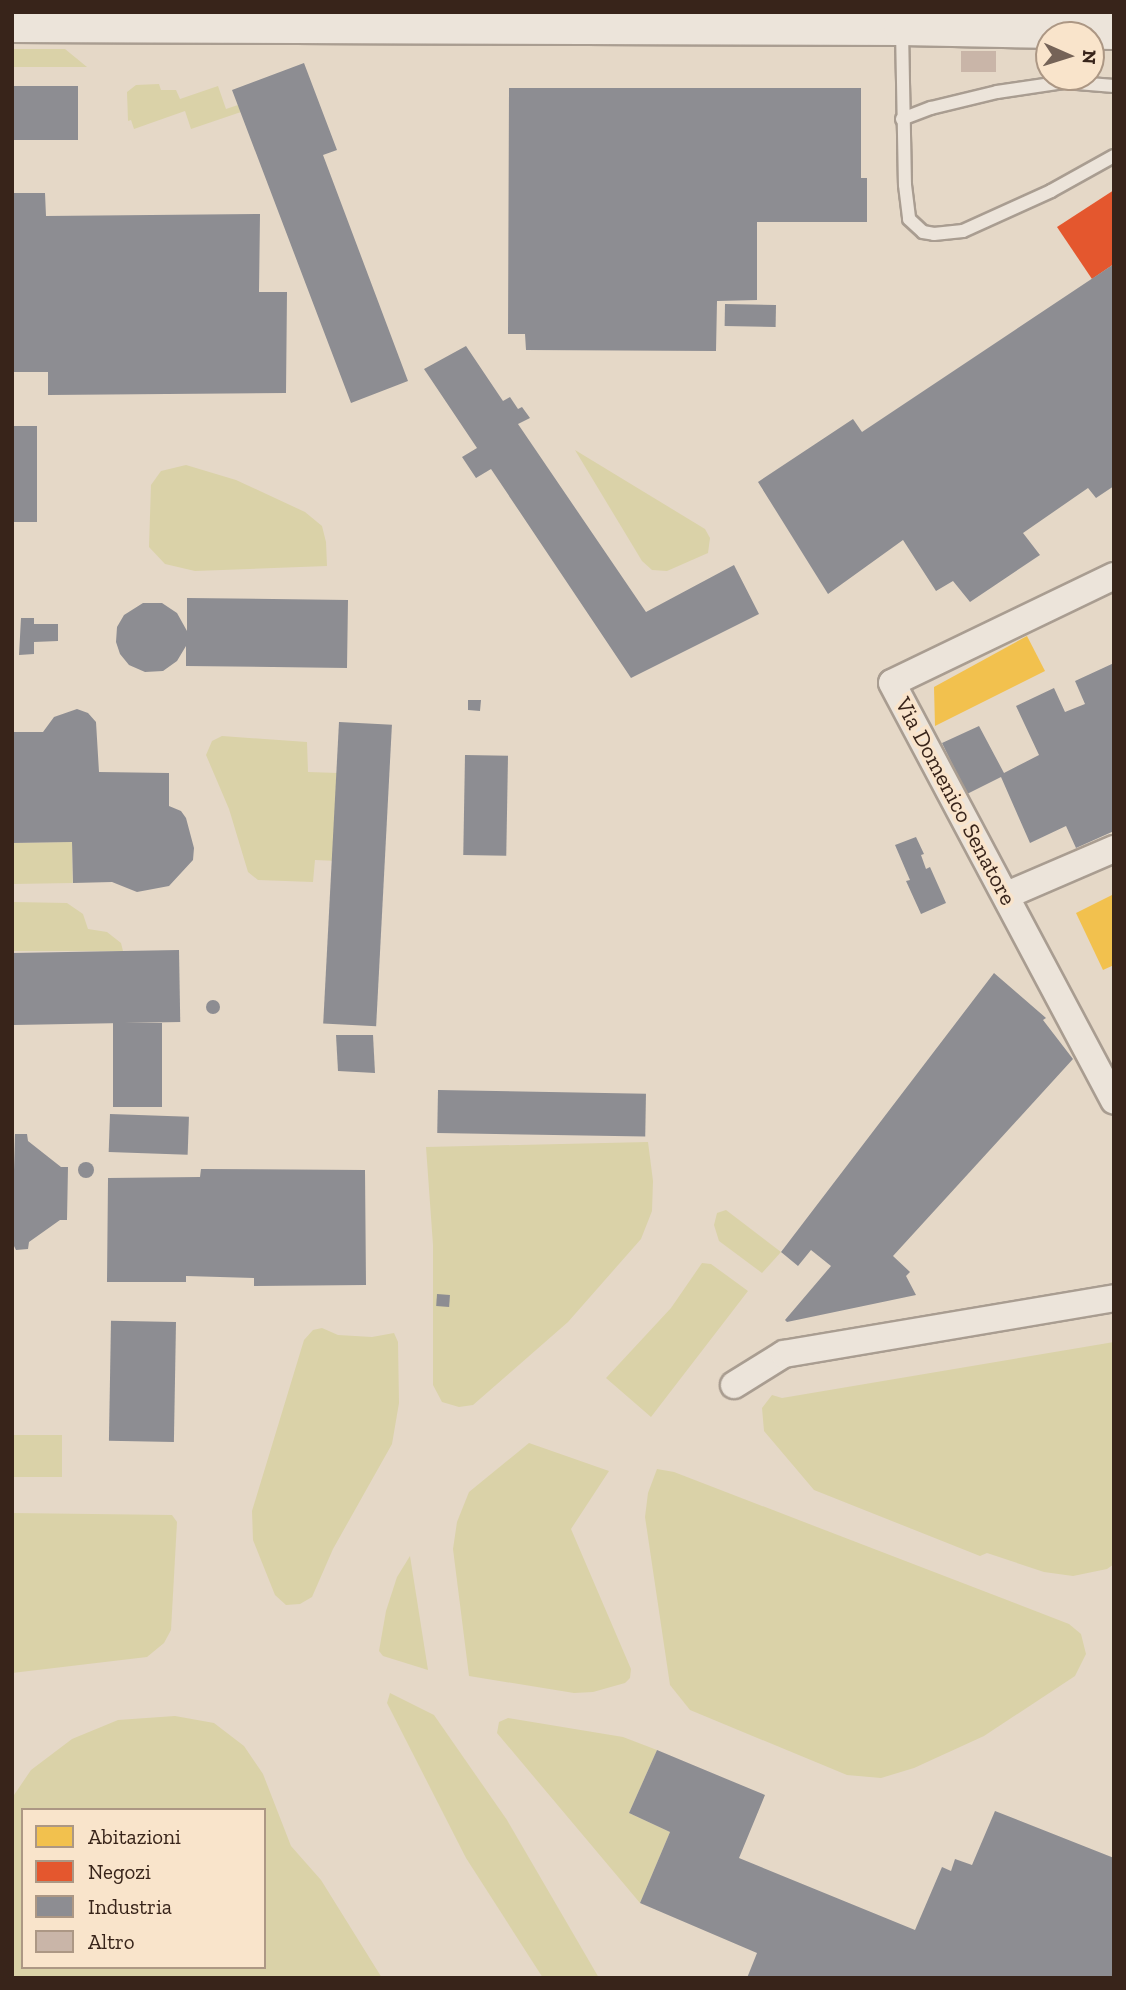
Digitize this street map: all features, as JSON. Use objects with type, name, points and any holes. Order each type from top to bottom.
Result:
[{"type":"main road","points":[[12,23],[187,17],[563,18],[902,26],[954,19],[1114,30]]},
{"type":"street","name":"Via Domenico Senatore","points":[[1114,576],[892,683],[1007,895],[1114,1101]]},
{"type":"street","points":[[1007,895],[1114,849]]},
{"type":"street","points":[[734,1385],[784,1354],[1114,1298]]},
{"type":"lane","points":[[902,26],[902,119],[909,219],[923,232],[934,234],[963,230],[1051,191],[1114,156]]},
{"type":"lane","points":[[902,119],[931,108],[997,92],[1065,82],[1114,86]]},
{"type":"shaded area","points":[[12,49],[65,49],[87,67],[12,67]]},
{"type":"shaded area","points":[[159,84],[161,90],[176,90],[180,99],[218,86],[226,109],[238,105],[241,112],[191,129],[185,111],[134,129],[131,120],[128,121],[127,92],[136,85]]},
{"type":"shaded area","points":[[575,450],[705,529],[710,538],[708,553],[667,571],[652,570],[642,561]]},
{"type":"shaded area","points":[[186,465],[236,480],[305,512],[322,526],[327,566],[195,571],[165,564],[149,547],[151,485],[161,471]]},
{"type":"shaded area","points":[[222,736],[307,742],[308,772],[338,773],[338,861],[315,860],[313,882],[258,880],[248,872],[229,809],[206,755],[212,741]]},
{"type":"shaded area","points":[[72,842],[73,883],[13,884],[12,843]]},
{"type":"shaded area","points":[[12,902],[67,903],[83,914],[88,929],[107,932],[121,943],[123,951],[12,951]]},
{"type":"shaded area","points":[[648,1142],[653,1181],[652,1211],[641,1239],[568,1322],[473,1405],[459,1407],[442,1402],[433,1385],[433,1245],[426,1147]]},
{"type":"shaded area","points":[[726,1210],[781,1252],[762,1273],[719,1241],[714,1225],[717,1213]]},
{"type":"shaded area","points":[[702,1263],[711,1264],[748,1291],[651,1417],[606,1378],[671,1308]]},
{"type":"shaded area","points":[[322,1328],[338,1335],[372,1337],[394,1333],[398,1342],[399,1403],[392,1444],[333,1549],[312,1597],[300,1604],[286,1605],[275,1595],[253,1540],[252,1511],[304,1340],[313,1330]]},
{"type":"shaded area","points":[[1114,1342],[1114,1564],[1107,1569],[1073,1576],[1044,1572],[987,1553],[980,1556],[814,1490],[764,1431],[762,1408],[772,1395],[782,1398]]},
{"type":"shaded area","points":[[12,1435],[62,1435],[62,1477],[12,1477]]},
{"type":"shaded area","points":[[529,1443],[609,1471],[571,1529],[631,1669],[630,1678],[625,1683],[593,1692],[574,1693],[469,1676],[453,1549],[457,1522],[469,1492]]},
{"type":"shaded area","points":[[657,1469],[674,1472],[1069,1624],[1081,1634],[1086,1654],[1075,1676],[984,1736],[914,1768],[881,1778],[847,1775],[690,1710],[670,1685],[645,1517],[648,1493]]},
{"type":"shaded area","points":[[12,1513],[172,1515],[177,1522],[171,1630],[164,1643],[147,1657],[12,1673]]},
{"type":"shaded area","points":[[410,1556],[428,1670],[383,1656],[379,1651],[386,1611],[397,1577]]},
{"type":"shaded area","points":[[390,1693],[434,1715],[507,1820],[599,1978],[543,1978],[466,1858],[387,1703]]},
{"type":"shaded area","points":[[175,1716],[214,1723],[244,1746],[263,1774],[291,1846],[321,1880],[382,1978],[12,1978],[12,1798],[31,1770],[72,1739],[118,1720]]},
{"type":"shaded area","points":[[508,1718],[623,1737],[657,1750],[629,1813],[670,1832],[640,1903],[497,1733],[499,1722]]},
{"type":"building: Abitazioni","points":[[1027,636],[1045,671],[935,726],[934,687]]},
{"type":"building: Abitazioni","points":[[1114,894],[1114,965],[1103,970],[1076,913]]},
{"type":"building: Negozi","points":[[1114,190],[1114,264],[1092,279],[1057,227]]},
{"type":"building: Industria","points":[[304,63],[337,150],[323,155],[408,381],[351,403],[232,90]]},
{"type":"building: Industria","points":[[12,86],[78,86],[78,140],[12,140]]},
{"type":"building: Industria","points":[[509,88],[861,88],[861,178],[867,178],[867,222],[757,222],[757,300],[717,301],[716,351],[526,350],[525,334],[508,334]]},
{"type":"building: Industria","points":[[12,193],[45,193],[46,216],[260,214],[259,292],[287,292],[286,393],[48,395],[48,372],[12,372]]},
{"type":"building: Industria","points":[[1114,264],[1114,486],[1096,498],[1088,488],[1023,533],[1040,555],[970,602],[953,581],[936,591],[903,540],[828,594],[758,482],[853,419],[862,432]]},
{"type":"building: Industria","points":[[725,304],[776,305],[776,327],[725,326]]},
{"type":"building: Industria","points":[[466,346],[503,401],[510,397],[518,409],[522,407],[530,418],[518,424],[646,612],[734,565],[759,614],[631,678],[491,469],[476,478],[462,457],[477,448],[424,369]]},
{"type":"building: Industria","points":[[12,426],[37,426],[37,522],[12,522]]},
{"type":"building: Industria","points":[[187,598],[348,600],[347,668],[186,666],[186,646],[177,661],[163,671],[145,672],[129,665],[120,654],[116,642],[117,627],[124,615],[143,603],[162,603],[177,613],[187,631]]},
{"type":"building: Industria","points":[[21,618],[34,618],[34,624],[58,624],[58,641],[34,642],[34,654],[19,655]]},
{"type":"building: Industria","points":[[1114,663],[1114,831],[1076,848],[1066,826],[1030,843],[1001,777],[967,794],[942,743],[979,726],[1004,773],[1039,755],[1016,706],[1054,688],[1065,712],[1085,704],[1075,681]]},
{"type":"building: Industria","points":[[468,700],[481,700],[480,711],[468,710]]},
{"type":"building: Industria","points":[[77,709],[88,713],[96,722],[99,772],[169,773],[169,806],[181,811],[186,818],[194,848],[193,860],[169,886],[137,892],[112,882],[73,883],[72,842],[12,843],[12,732],[43,732],[54,717]]},
{"type":"building: Industria","points":[[339,722],[392,725],[376,1026],[323,1024]]},
{"type":"building: Industria","points":[[465,755],[508,756],[506,856],[463,855]]},
{"type":"building: Industria","points":[[916,837],[924,854],[921,855],[926,869],[930,867],[946,903],[921,914],[906,881],[910,880],[895,845]]},
{"type":"building: Industria","points":[[179,950],[180,1022],[13,1025],[12,953]]},
{"type":"building: Industria","points":[[994,973],[1046,1018],[1043,1020],[1073,1059],[893,1256],[910,1272],[906,1276],[916,1295],[787,1322],[785,1320],[831,1266],[811,1250],[798,1266],[781,1252]]},
{"type":"building: Industria","points":[[210,1000],[216,1000],[220,1007],[216,1014],[210,1014],[206,1010],[206,1004]]},
{"type":"building: Industria","points":[[113,1023],[162,1023],[162,1107],[113,1107]]},
{"type":"building: Industria","points":[[336,1035],[373,1035],[375,1073],[338,1071]]},
{"type":"building: Industria","points":[[438,1090],[646,1094],[645,1137],[437,1133]]},
{"type":"building: Industria","points":[[110,1114],[189,1117],[188,1155],[109,1152]]},
{"type":"building: Industria","points":[[15,1134],[27,1134],[28,1141],[61,1167],[68,1167],[67,1220],[60,1220],[29,1242],[28,1249],[16,1250],[12,1242]]},
{"type":"building: Industria","points":[[86,1162],[92,1164],[92,1176],[86,1178],[80,1176],[78,1170],[80,1164]]},
{"type":"building: Industria","points":[[201,1169],[365,1170],[366,1285],[254,1286],[254,1278],[186,1276],[186,1282],[107,1282],[108,1178],[200,1177]]},
{"type":"building: Industria","points":[[437,1294],[450,1295],[449,1307],[436,1306]]},
{"type":"building: Industria","points":[[111,1321],[176,1322],[174,1442],[109,1441]]},
{"type":"building: Industria","points":[[657,1750],[765,1795],[739,1858],[915,1930],[942,1867],[951,1871],[955,1859],[972,1865],[995,1811],[1114,1858],[1114,1978],[747,1978],[757,1953],[640,1903],[670,1832],[629,1813]]},
{"type":"building: Altro","points":[[961,51],[996,51],[996,72],[961,72]]}]
